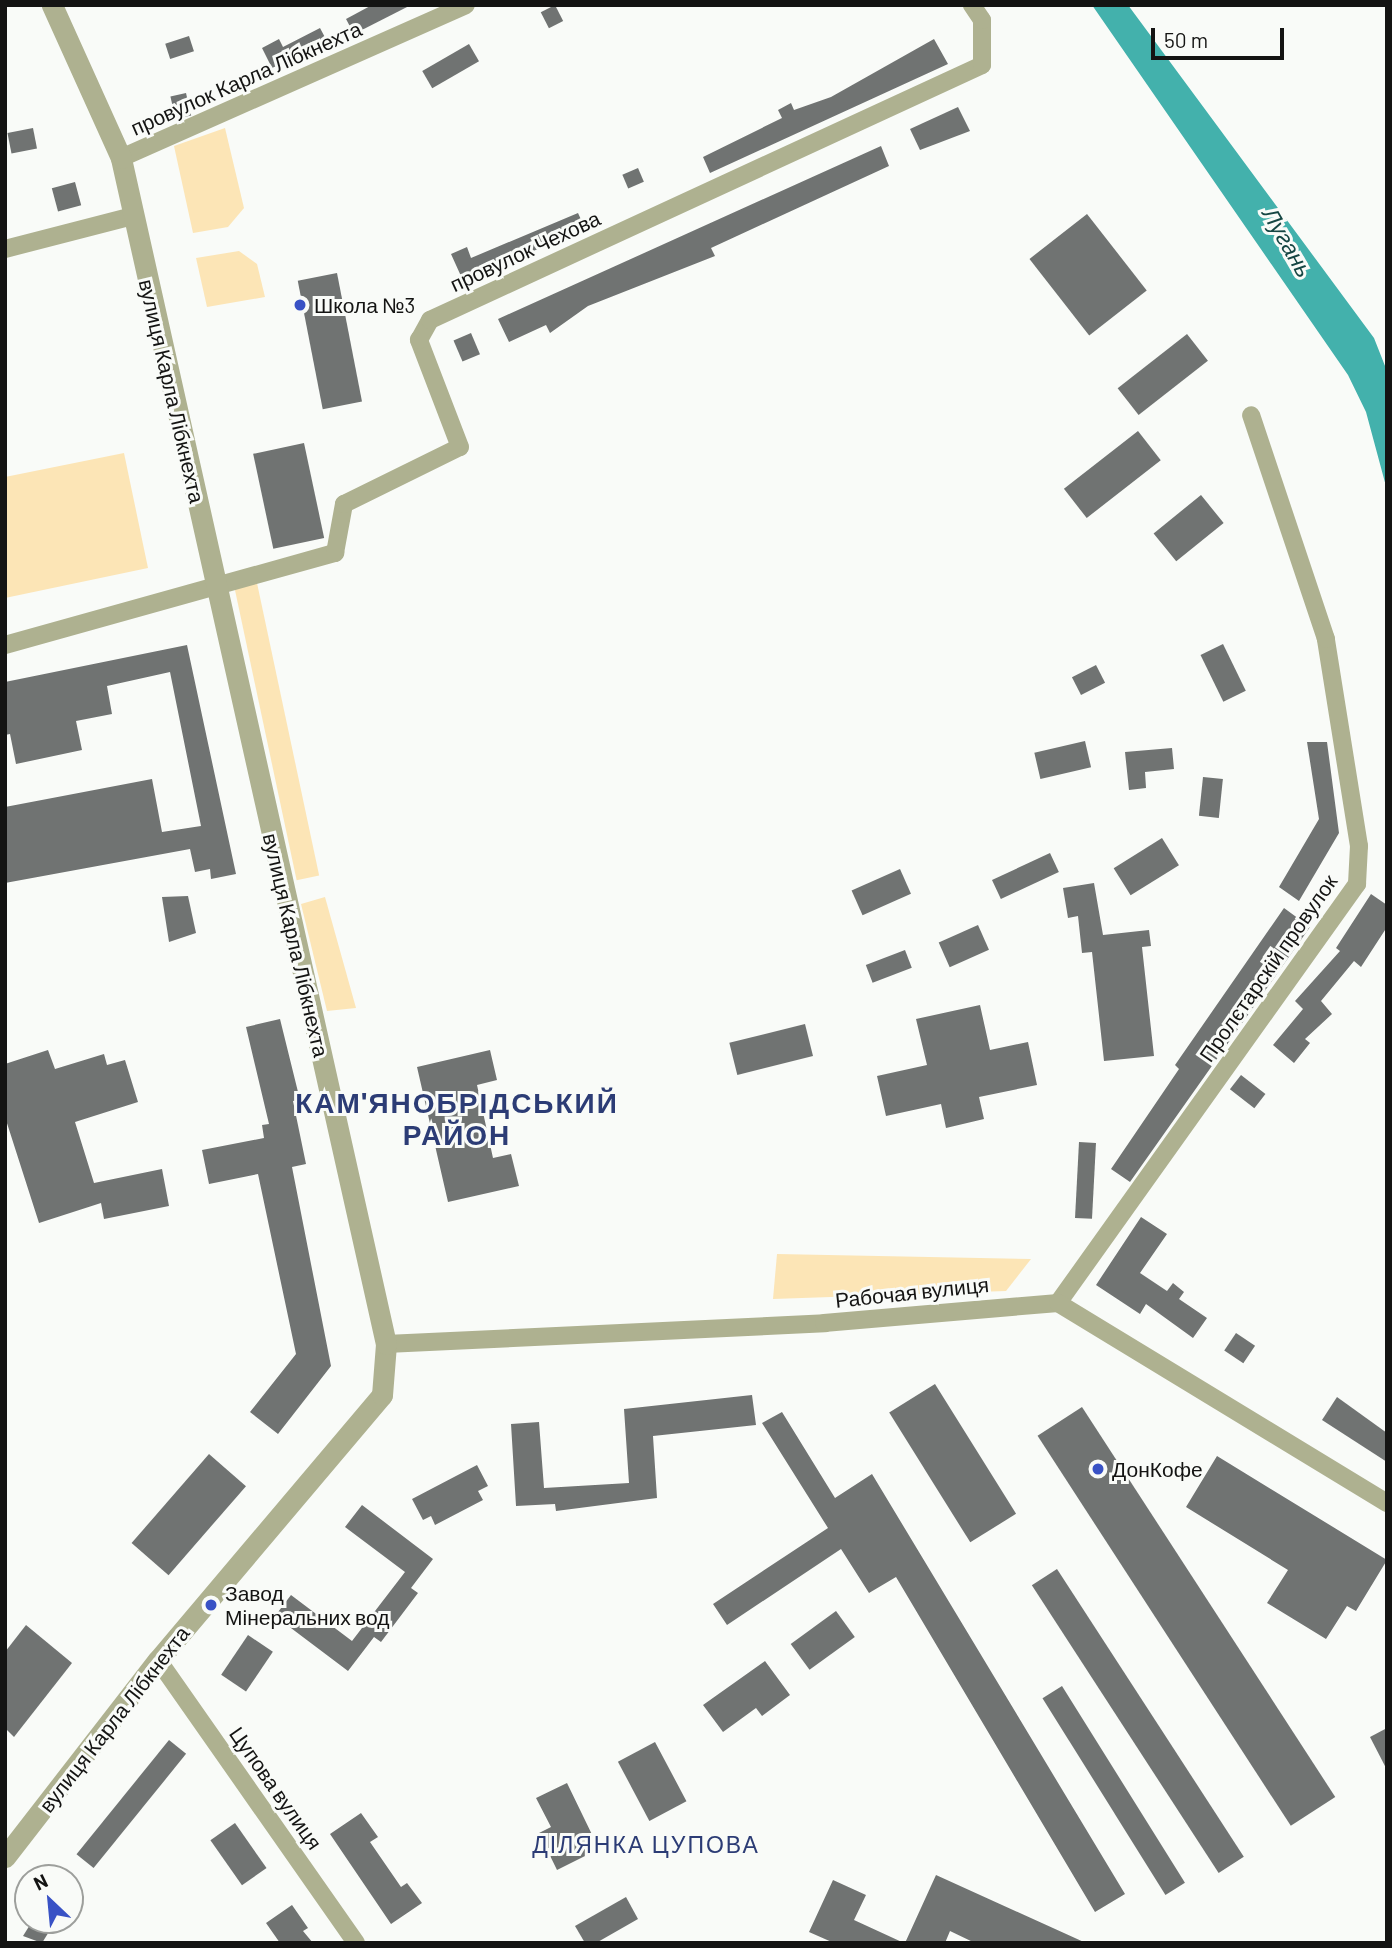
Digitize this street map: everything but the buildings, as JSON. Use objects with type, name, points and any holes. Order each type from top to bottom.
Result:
[{"type":"street","name":"вулиця Карла Лібкнехта","points":[[5,1857],[158,1660],[382,1395],[386,1344],[121,158],[52,5]]},
{"type":"street","name":"провулок Карла Лібкнехта","points":[[121,158],[466,5]]},
{"type":"street","name":"провулок Чехова","points":[[216,589],[335,553],[344,504],[460,447],[419,340],[430,320],[982,65],[982,20],[972,5]]},
{"type":"street","points":[[5,249],[133,216]]},
{"type":"street","name":"Пролєтарскій провулок","points":[[1058,1303],[1356,884],[1359,846],[1326,639],[1251,415]]},
{"type":"street","points":[[5,645],[216,589]]},
{"type":"street","points":[[1058,1303],[1387,1503]]},
{"type":"street","name":"Рабочая вулиця","points":[[386,1344],[824,1323],[1058,1303]]},
{"type":"street","name":"Цупова вулиця","points":[[158,1660],[356,1943]]},
{"type":"shaded area","points":[[225,128],[244,208],[228,227],[193,233],[174,146]]},
{"type":"shaded area","points":[[239,251],[257,264],[265,297],[207,307],[196,258]]},
{"type":"shaded area","points":[[124,453],[148,568],[5,598],[5,477]]},
{"type":"shaded area","points":[[257,583],[319,875],[297,880],[235,588]]},
{"type":"shaded area","points":[[325,897],[356,1008],[327,1011],[301,904]]},
{"type":"shaded area","points":[[777,1254],[1031,1259],[1006,1291],[773,1299]]},
{"type":"water","name":"Лугань","points":[[1092,5],[1128,5],[1374,338],[1387,371],[1387,490],[1366,412],[1348,375]]},
{"type":"place","name":"Школа №3","points":[[300,305]]},
{"type":"place","name":"ДонКофе","points":[[1098,1469]]},
{"type":"place","name":"Завод Мінеральних вод","points":[[211,1605]]},
{"type":"district","name":"КАМ'ЯНОБРІДСЬКИЙ РАЙОН","points":[[457,1118]]},
{"type":"district","name":"ДІЛЯНКА ЦУПОВА","points":[[646,1844]]}]
